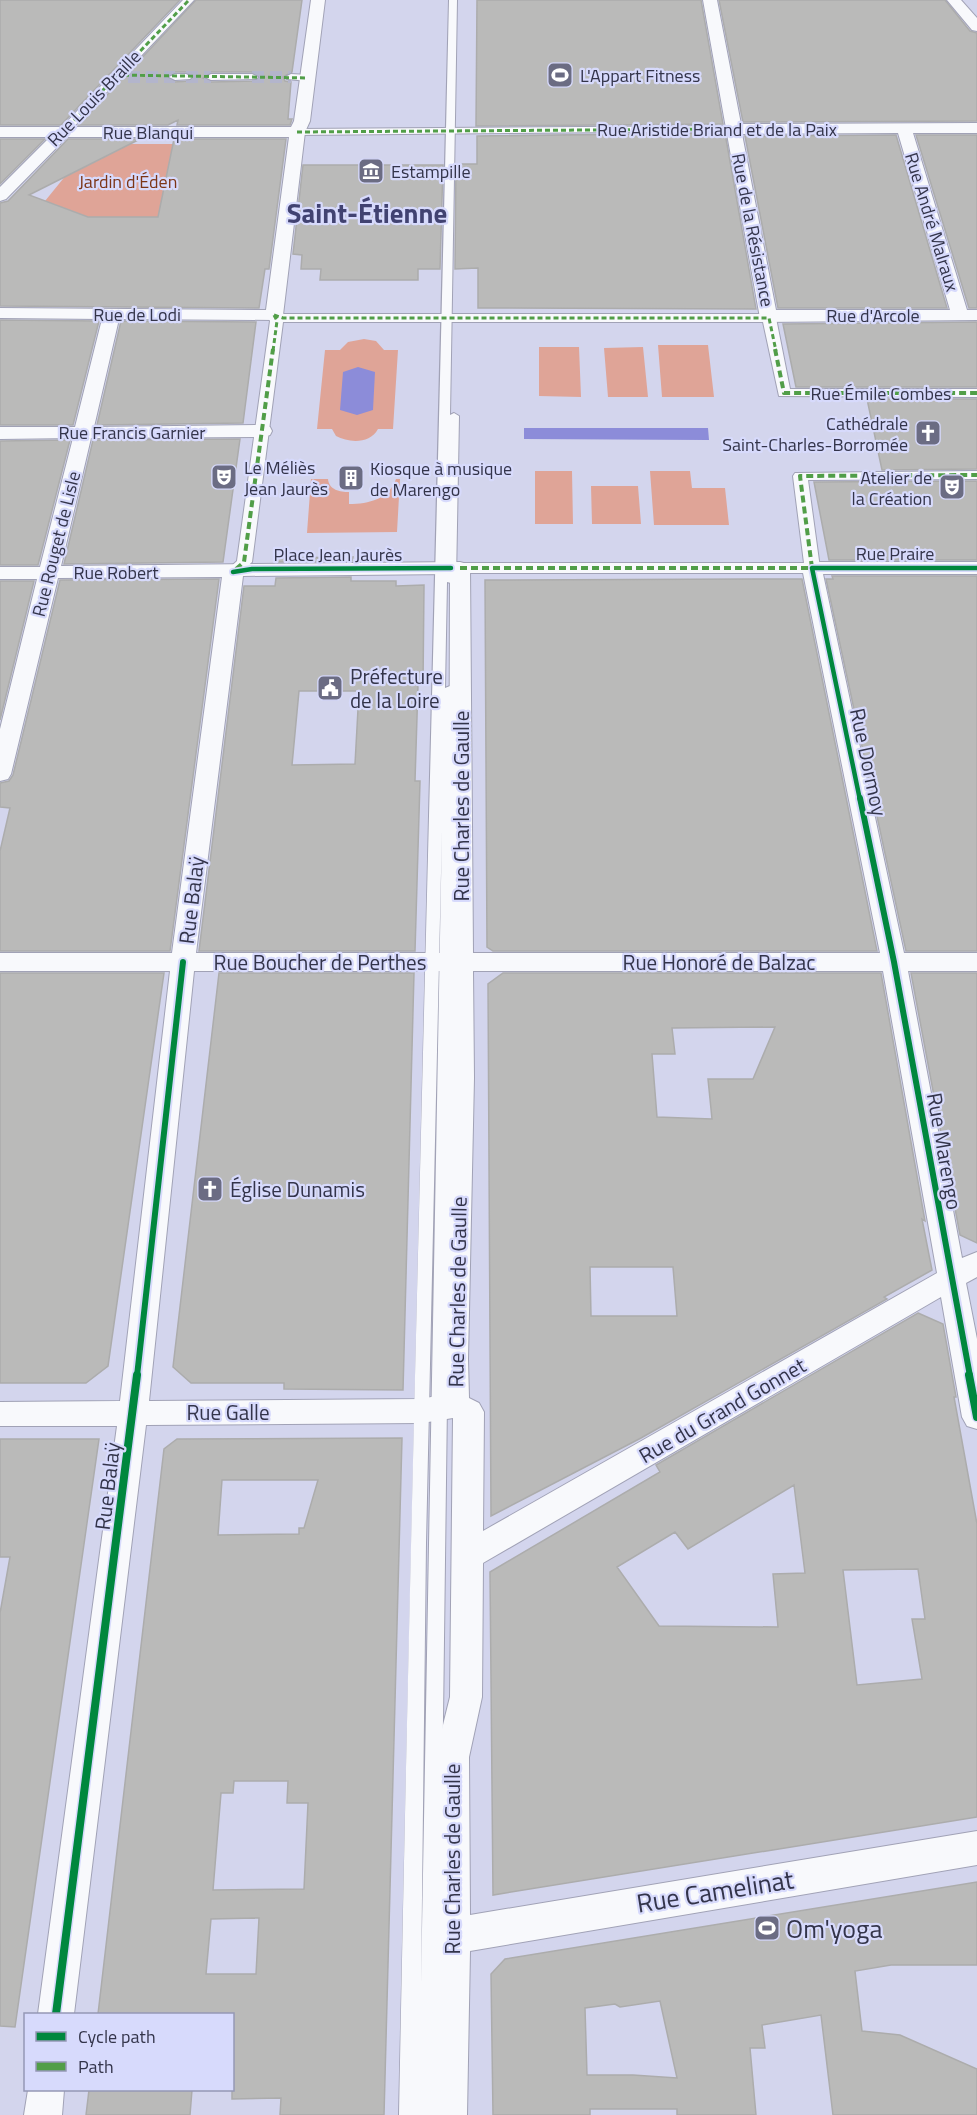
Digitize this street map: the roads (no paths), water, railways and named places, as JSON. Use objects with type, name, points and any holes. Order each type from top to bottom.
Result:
[{"type":"street","name":"Rue Louis Braille","points":[[0,196],[122,76],[189,0]]},
{"type":"street","points":[[318,0],[302,121],[297,132],[274,315],[283,318],[770,318]]},
{"type":"street","name":"Rue de la Résistance","points":[[710,0],[770,318]]},
{"type":"street","points":[[954,0],[977,27]]},
{"type":"street","points":[[211,77],[252,77]]},
{"type":"street","points":[[291,77],[308,78]]},
{"type":"street","name":"Rue Aristide Briand et de la Paix","points":[[297,132],[977,128]]},
{"type":"street","name":"Rue André Malraux","points":[[904,129],[969,315]]},
{"type":"street","name":"Rue Blanqui","points":[[0,132],[297,132]]},
{"type":"street","name":"Rue de Lodi","points":[[0,313],[274,315]]},
{"type":"street","name":"Rue Rouget de Lisle","points":[[0,774],[112,314]]},
{"type":"street","name":"Place Jean Jaurès","points":[[233,572],[244,562],[277,321],[274,315]]},
{"type":"street","name":"Rue d'Arcole","points":[[770,318],[774,315],[969,315]]},
{"type":"street","name":"Rue Émile Combes","points":[[770,318],[784,393],[977,393]]},
{"type":"street","name":"Rue Francis Garnier","points":[[0,433],[263,431]]},
{"type":"street","points":[[812,568],[800,476],[977,475]]},
{"type":"street","name":"Rue Charles de Gaulle","points":[[448,2115],[453,1936],[452,1757],[466,1697],[469,1412],[438,1408],[454,1359],[461,1078],[446,962],[462,726],[451,568]]},
{"type":"street","name":"Place Jean Jaurès","points":[[233,572],[252,569],[812,568]]},
{"type":"street","name":"Rue Praire","points":[[812,568],[977,568]]},
{"type":"street","name":"Rue Dormoy","points":[[812,568],[894,962]]},
{"type":"street","name":"Rue Robert","points":[[0,573],[233,572]]},
{"type":"street","name":"Rue Balaÿ","points":[[56,2013],[134,1413],[183,962],[233,572]]},
{"type":"street","name":"Rue Boucher de Perthes","points":[[0,962],[446,962]]},
{"type":"street","name":"Rue Honoré de Balzac","points":[[446,962],[977,962]]},
{"type":"street","name":"Rue Marengo","points":[[894,962],[977,1417]]},
{"type":"street","name":"Rue du Grand Gonnet","points":[[468,1556],[977,1263]]},
{"type":"street","name":"Rue Galle","points":[[0,1414],[438,1408]]},
{"type":"street","name":"Rue Camelinat","points":[[453,1936],[977,1848]]},
{"type":"street","points":[[43,2115],[46,2091]]},
{"type":"lane","points":[[451,568],[453,0]]},
{"type":"lane","points":[[453,130],[461,0]]},
{"type":"lane","points":[[409,2115],[414,1730],[438,1408]]},
{"type":"lane","points":[[428,2115],[438,1408]]},
{"type":"water","points":[[358,367],[375,372],[373,410],[357,415],[340,410],[343,372]]},
{"type":"water","points":[[524,428],[708,428],[709,440],[524,439]]},
{"type":"tunnel","points":[[128,77],[175,77]]},
{"type":"tunnel","points":[[186,77],[211,77]]},
{"type":"tunnel","points":[[252,77],[291,77]]},
{"type":"place","name":"L'Appart Fitness","points":[[560,75]]},
{"type":"place","name":"Estampille","points":[[371,171]]},
{"type":"place","name":"Cathédrale Saint-Charles-Borromée","points":[[928,433]]},
{"type":"place","name":"Le Méliès Jean Jaurès","points":[[224,477]]},
{"type":"place","name":"Kiosque à musique de Marengo","points":[[351,478]]},
{"type":"place","name":"Atelier de la Création","points":[[952,487]]},
{"type":"place","name":"Préfecture de la Loire","points":[[330,688]]},
{"type":"place","name":"Église Dunamis","points":[[210,1189]]},
{"type":"place","name":"Om'yoga","points":[[767,1928]]},
{"type":"district","name":"Saint-Étienne","points":[[367,212]]},
{"type":"park label","name":"Jardin d'Éden","points":[[128,181]]}]
